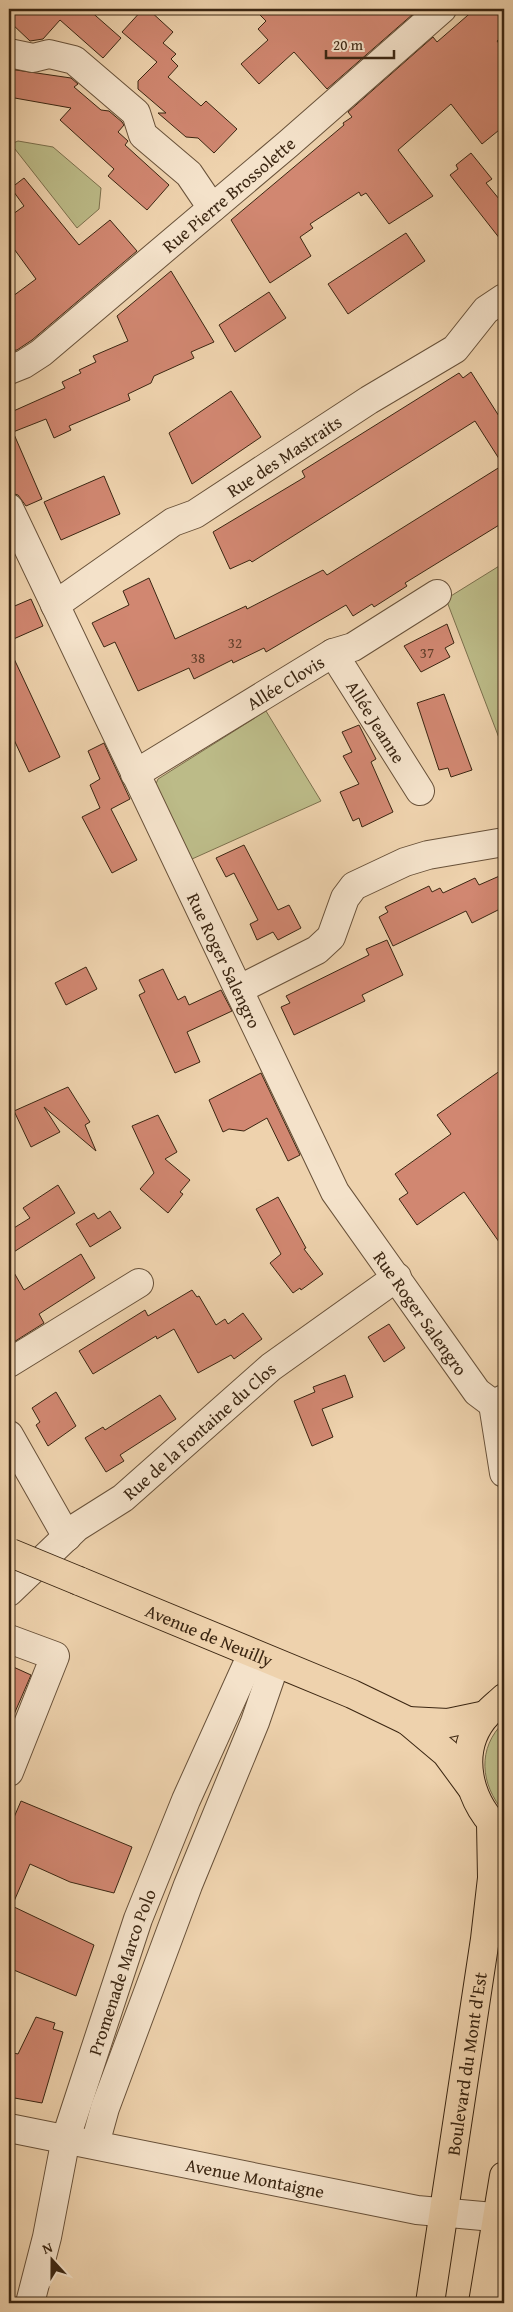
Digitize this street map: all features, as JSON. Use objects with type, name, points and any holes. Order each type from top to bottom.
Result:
[{"type":"main road","name":"Avenue de Neuilly","points":[[10,1553],[352,1694],[408,1721],[446,1753],[471,1787]]},
{"type":"main road","name":"Avenue de Neuilly","points":[[408,1721],[448,1723],[495,1706]]},
{"type":"main road","points":[[495,1706],[473,1737],[468,1762],[471,1787],[478,1806],[498,1829]]},
{"type":"main road","name":"Boulevard du Mont d'Est","points":[[430,2303],[485,1940],[498,1829]]},
{"type":"main road","points":[[486,2301],[501,2218],[504,2176]]},
{"type":"street","name":"Rue Pierre Brossolette","points":[[9,370],[24,364],[40,353],[212,208],[442,9]]},
{"type":"street","points":[[9,53],[33,58],[49,54],[74,60],[136,112],[143,135],[189,174],[212,208]]},
{"type":"street","name":"Rue des Mastraits","points":[[55,605],[173,522],[195,514],[369,400],[456,349],[486,310],[504,298]]},
{"type":"street","name":"Rue Roger Salengro","points":[[9,508],[134,774],[240,990],[335,1192],[397,1277],[492,1398]]},
{"type":"street","name":"Allée Clovis","points":[[134,774],[333,653],[353,647],[437,594]]},
{"type":"street","name":"Allée Jeanne","points":[[333,653],[420,791]]},
{"type":"street","points":[[240,990],[317,950],[331,937],[345,898],[354,886],[405,862],[428,855],[504,842]]},
{"type":"street","name":"Rue de la Fontaine du Clos","points":[[9,1592],[77,1527],[123,1498],[271,1367],[397,1277]]},
{"type":"street","points":[[9,1363],[140,1283]]},
{"type":"street","points":[[492,1398],[504,1473]]},
{"type":"street","points":[[9,1435],[68,1537]]},
{"type":"street","points":[[9,1639],[55,1656],[9,1772]]},
{"type":"street","points":[[95,2144],[105,2108],[188,1885],[265,1696],[264,1659]]},
{"type":"street","name":"Promenade Marco Polo","points":[[30,2303],[47,2237],[66,2138],[138,1919],[186,1800],[264,1659]]},
{"type":"street","name":"Avenue Montaigne","points":[[9,2128],[417,2210],[501,2218]]},
{"type":"shaded area","points":[[18,141],[53,147],[101,188],[99,209],[77,228],[11,144]]},
{"type":"shaded area","points":[[504,563],[504,751],[446,599]]},
{"type":"shaded area","points":[[266,711],[321,801],[192,859],[155,786],[158,779]]},
{"type":"shaded area","points":[[504,1722],[504,1812],[490,1790],[485,1766],[489,1743],[495,1732]]},
{"type":"building","points":[[11,9],[88,9],[121,38],[103,58],[60,20],[43,39],[30,41],[11,23]]},
{"type":"building","points":[[143,9],[148,9],[173,32],[163,43],[176,54],[171,59],[178,66],[168,77],[201,106],[206,101],[237,129],[214,153],[198,138],[186,137],[158,113],[166,113],[138,89],[138,81],[157,62],[122,32]]},
{"type":"building","points":[[254,9],[408,9],[413,14],[327,89],[294,52],[259,84],[241,64],[268,40],[258,29],[266,21]]},
{"type":"building","points":[[475,9],[504,9],[504,35],[497,41],[504,50],[504,126],[482,144],[451,104],[398,150],[433,196],[389,224],[366,193],[361,196],[359,192],[310,224],[313,228],[300,237],[311,256],[270,283],[231,220],[344,125],[343,123],[352,117],[348,112],[433,37],[437,42]]},
{"type":"building","points":[[9,69],[71,78],[78,84],[74,87],[101,110],[109,111],[122,122],[124,125],[118,132],[128,141],[125,145],[169,185],[147,210],[108,176],[114,169],[60,120],[71,108],[9,97]]},
{"type":"building","points":[[471,153],[492,179],[486,183],[504,205],[504,244],[450,175],[458,169],[456,165]]},
{"type":"building","points":[[24,178],[79,245],[110,220],[137,251],[32,340],[17,350],[9,351],[9,299],[36,279],[9,242],[9,217],[24,206],[11,188]]},
{"type":"building","points":[[406,233],[425,261],[348,314],[328,284]]},
{"type":"building","points":[[171,271],[214,342],[191,352],[194,358],[154,376],[151,383],[128,394],[130,400],[69,426],[71,430],[54,438],[46,419],[13,432],[42,499],[26,506],[18,495],[11,493],[9,489],[9,413],[65,388],[62,382],[81,373],[79,370],[96,362],[93,356],[128,341],[117,316]]},
{"type":"building","points":[[269,292],[286,318],[235,352],[219,325]]},
{"type":"building","points":[[471,372],[504,424],[504,522],[405,583],[407,586],[374,607],[372,604],[353,616],[346,605],[266,652],[264,648],[233,663],[232,660],[194,679],[189,668],[138,691],[115,642],[104,647],[92,623],[129,605],[123,591],[149,578],[175,639],[246,606],[247,609],[323,570],[327,575],[503,465],[475,421],[252,562],[250,560],[230,569],[213,532],[305,477],[302,471],[459,373],[463,378]]},
{"type":"building","points":[[231,391],[261,437],[192,484],[169,433]]},
{"type":"building","points":[[104,476],[120,514],[61,540],[44,502]]},
{"type":"building","points":[[31,599],[43,626],[9,641],[9,622],[14,619],[10,608]]},
{"type":"building","points":[[447,624],[454,643],[445,648],[450,657],[421,672],[404,646]]},
{"type":"building","points":[[9,648],[60,757],[29,772],[9,729]]},
{"type":"building","points":[[444,694],[472,770],[451,777],[448,768],[439,770],[417,703]]},
{"type":"building","points":[[359,725],[376,759],[371,762],[393,812],[362,827],[359,818],[353,821],[340,792],[359,784],[343,756],[352,752],[342,732]]},
{"type":"building","points":[[104,743],[130,799],[111,809],[137,860],[112,873],[82,817],[100,808],[90,785],[100,779],[88,751]]},
{"type":"building","points":[[244,845],[278,910],[289,905],[301,928],[278,940],[273,932],[257,940],[250,924],[258,920],[234,873],[226,877],[216,858]]},
{"type":"building","points":[[504,874],[504,907],[472,923],[466,911],[393,946],[379,917],[388,912],[385,907],[429,886],[432,892],[440,888],[443,893],[475,878],[479,885]]},
{"type":"building","points":[[387,940],[403,975],[362,995],[365,1001],[294,1035],[281,1007],[290,1003],[286,996],[369,955],[366,949]]},
{"type":"building","points":[[86,967],[97,989],[66,1005],[55,983]]},
{"type":"building","points":[[163,969],[178,1000],[185,996],[189,1005],[221,990],[232,1011],[187,1032],[200,1062],[175,1073],[139,995],[145,992],[139,980]]},
{"type":"building","points":[[504,1068],[504,1249],[464,1192],[417,1225],[399,1199],[408,1193],[395,1174],[451,1134],[437,1115]]},
{"type":"building","points":[[261,1073],[300,1155],[288,1161],[267,1118],[244,1131],[229,1129],[223,1132],[209,1100]]},
{"type":"building","points":[[68,1087],[90,1122],[85,1125],[96,1151],[44,1107],[60,1132],[31,1147],[14,1111]]},
{"type":"building","points":[[158,1115],[177,1152],[165,1159],[190,1180],[180,1192],[183,1194],[168,1213],[140,1189],[154,1173],[132,1126]]},
{"type":"building","points":[[58,1185],[75,1213],[9,1255],[9,1231],[30,1218],[23,1208]]},
{"type":"building","points":[[278,1197],[306,1248],[304,1249],[323,1274],[301,1290],[300,1288],[293,1293],[270,1263],[281,1254],[256,1209]]},
{"type":"building","points":[[110,1211],[121,1228],[90,1247],[76,1224],[94,1213],[98,1219]]},
{"type":"building","points":[[81,1254],[95,1278],[39,1314],[44,1323],[9,1345],[9,1264],[24,1290]]},
{"type":"building","points":[[192,1290],[197,1297],[199,1296],[216,1325],[225,1319],[228,1324],[243,1313],[262,1339],[234,1359],[231,1355],[198,1373],[174,1329],[157,1339],[156,1336],[93,1374],[79,1351],[145,1310],[148,1316]]},
{"type":"building","points":[[389,1324],[405,1348],[384,1362],[368,1337]]},
{"type":"building","points":[[345,1375],[353,1397],[322,1409],[333,1437],[312,1446],[294,1401],[315,1392],[313,1387]]},
{"type":"building","points":[[56,1392],[76,1426],[48,1446],[36,1425],[40,1422],[32,1408]]},
{"type":"building","points":[[160,1395],[176,1419],[120,1455],[124,1461],[106,1472],[85,1438],[103,1427],[105,1430]]},
{"type":"building","points":[[9,1665],[31,1675],[9,1726]]},
{"type":"building","points":[[21,1801],[132,1847],[114,1893],[70,1882],[30,1864],[12,1906],[94,1945],[76,1996],[9,1968],[9,1829]]},
{"type":"building","points":[[36,2017],[55,2023],[53,2029],[63,2032],[42,2103],[9,2097],[9,2052],[18,2054]]}]
